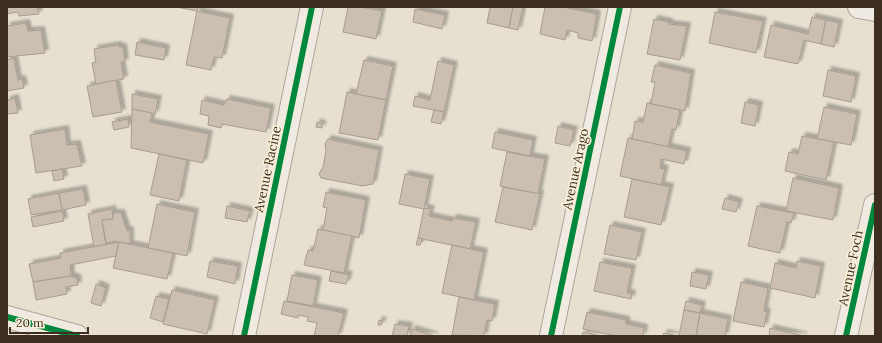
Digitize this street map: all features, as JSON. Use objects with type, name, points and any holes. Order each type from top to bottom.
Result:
[{"type":"street","name":"Avenue Racine","points":[[244,336],[312,7]]},
{"type":"street","name":"Avenue Arago","points":[[551,336],[620,7]]},
{"type":"street","points":[[860,7],[875,10]]},
{"type":"street","name":"Avenue Foch","points":[[846,336],[875,205]]},
{"type":"street","points":[[7,317],[77,336]]},
{"type":"building","points":[[7,7],[37,7],[39,14],[19,16],[18,12],[7,14]]},
{"type":"building","points":[[176,7],[198,7],[197,11]]},
{"type":"building","points":[[348,7],[361,7],[382,11],[376,39],[343,32]]},
{"type":"building","points":[[490,7],[513,7],[509,28],[487,23]]},
{"type":"building","points":[[513,7],[523,7],[518,30],[509,28]]},
{"type":"building","points":[[545,7],[563,7],[597,14],[592,41],[578,38],[578,33],[567,30],[565,40],[540,34]]},
{"type":"building","points":[[415,9],[445,15],[442,29],[413,22]]},
{"type":"building","points":[[197,11],[230,18],[222,58],[214,57],[211,70],[186,65]]},
{"type":"building","points":[[715,12],[763,21],[756,53],[709,43]]},
{"type":"building","points":[[812,17],[826,20],[821,44],[804,40],[798,64],[764,57],[771,25],[808,34]]},
{"type":"building","points":[[654,19],[669,22],[669,24],[687,26],[680,60],[647,54]]},
{"type":"building","points":[[826,20],[839,23],[834,47],[821,44]]},
{"type":"building","points":[[26,23],[28,31],[41,30],[45,53],[7,57],[7,26]]},
{"type":"building","points":[[137,42],[166,48],[164,60],[135,55]]},
{"type":"building","points":[[118,45],[119,47],[123,47],[125,62],[121,62],[124,79],[96,84],[92,63],[96,62],[94,49]]},
{"type":"building","points":[[14,58],[18,80],[22,79],[24,88],[7,91],[7,60]]},
{"type":"building","points":[[364,60],[393,66],[386,100],[356,94]]},
{"type":"building","points":[[438,61],[454,65],[444,112],[413,106],[415,96],[430,100]]},
{"type":"building","points":[[655,65],[691,73],[685,111],[651,104],[655,82],[651,82]]},
{"type":"building","points":[[828,70],[856,76],[851,102],[823,96]]},
{"type":"building","points":[[116,80],[122,112],[93,117],[87,86]]},
{"type":"building","points":[[347,92],[386,100],[378,140],[339,133]]},
{"type":"building","points":[[132,94],[158,99],[155,114],[132,109]]},
{"type":"building","points":[[15,98],[18,113],[7,114],[7,100]]},
{"type":"building","points":[[227,99],[271,108],[266,132],[222,124],[221,128],[208,125],[209,116],[200,114],[202,100],[224,105]]},
{"type":"building","points":[[745,102],[759,105],[755,126],[741,123]]},
{"type":"building","points":[[647,103],[680,110],[676,130],[672,129],[668,147],[632,139],[635,121],[643,122]]},
{"type":"building","points":[[824,107],[857,114],[851,145],[817,139]]},
{"type":"building","points":[[132,109],[152,113],[150,122],[209,134],[203,163],[131,148]]},
{"type":"building","points":[[434,110],[444,112],[441,124],[431,122]]},
{"type":"building","points":[[128,119],[129,127],[114,130],[112,122]]},
{"type":"building","points":[[317,122],[322,124],[322,128],[316,127]]},
{"type":"building","points":[[558,126],[574,130],[570,146],[555,143]]},
{"type":"building","points":[[65,129],[67,145],[77,144],[82,166],[36,173],[30,135]]},
{"type":"building","points":[[495,132],[533,140],[530,156],[492,148]]},
{"type":"building","points":[[802,136],[834,142],[826,180],[785,171],[789,152],[798,154]]},
{"type":"building","points":[[628,138],[687,151],[684,164],[661,159],[660,168],[665,169],[661,185],[620,176]]},
{"type":"building","points":[[328,139],[379,150],[373,184],[363,186],[321,178],[319,174],[323,167],[326,151],[325,144]]},
{"type":"building","points":[[507,152],[545,159],[538,194],[500,186]]},
{"type":"building","points":[[159,154],[187,160],[179,201],[150,195]]},
{"type":"building","points":[[62,169],[64,179],[54,181],[52,171]]},
{"type":"building","points":[[405,174],[430,179],[424,209],[399,204]]},
{"type":"building","points":[[793,178],[839,188],[833,220],[786,211]]},
{"type":"building","points":[[632,179],[670,187],[661,225],[624,217]]},
{"type":"building","points":[[503,187],[540,194],[532,230],[495,222]]},
{"type":"building","points":[[83,189],[86,205],[62,210],[59,193]]},
{"type":"building","points":[[326,192],[366,200],[359,238],[323,230],[327,208],[323,207]]},
{"type":"building","points":[[59,193],[62,210],[31,215],[28,199]]},
{"type":"building","points":[[725,198],[739,202],[736,212],[722,209]]},
{"type":"building","points":[[157,204],[195,212],[187,256],[148,248]]},
{"type":"building","points":[[227,206],[250,211],[247,222],[225,218]]},
{"type":"building","points":[[757,206],[794,213],[791,223],[787,222],[780,253],[748,246]]},
{"type":"building","points":[[424,208],[431,209],[429,216],[452,221],[453,218],[476,222],[470,249],[418,238]]},
{"type":"building","points":[[112,209],[113,219],[102,220],[106,245],[94,247],[88,214]]},
{"type":"building","points":[[62,211],[64,221],[33,227],[31,217]]},
{"type":"building","points":[[113,213],[121,213],[127,231],[130,230],[130,244],[119,242],[116,243],[116,241],[106,243],[102,220],[113,219]]},
{"type":"building","points":[[610,225],[642,232],[636,260],[604,254]]},
{"type":"building","points":[[318,229],[352,236],[344,273],[304,265],[308,250],[313,251]]},
{"type":"building","points":[[418,238],[422,239],[420,245],[416,245]]},
{"type":"building","points":[[119,242],[116,256],[70,265],[71,276],[33,282],[29,264],[61,258],[60,253]]},
{"type":"building","points":[[119,242],[173,253],[167,279],[113,268]]},
{"type":"building","points":[[452,245],[484,252],[474,300],[442,293]]},
{"type":"building","points":[[210,261],[238,266],[235,284],[207,277]]},
{"type":"building","points":[[797,261],[821,266],[815,298],[770,288],[775,263],[796,268]]},
{"type":"building","points":[[600,262],[632,268],[627,293],[632,294],[631,299],[594,291]]},
{"type":"building","points":[[331,271],[349,275],[346,284],[329,281]]},
{"type":"building","points":[[692,272],[709,275],[706,289],[690,286]]},
{"type":"building","points":[[292,275],[318,280],[313,306],[287,301]]},
{"type":"building","points":[[71,276],[77,278],[78,285],[66,287],[67,294],[36,300],[33,282]]},
{"type":"building","points":[[741,282],[768,288],[764,311],[767,312],[764,327],[733,321]]},
{"type":"building","points":[[96,284],[106,288],[101,306],[91,303]]},
{"type":"building","points":[[172,290],[215,300],[207,334],[163,324]]},
{"type":"building","points":[[156,296],[169,299],[163,322],[150,318]]},
{"type":"building","points":[[459,297],[495,304],[492,321],[487,320],[484,336],[452,335]]},
{"type":"building","points":[[284,301],[344,313],[338,336],[314,336],[317,323],[307,321],[308,317],[298,315],[298,318],[281,314]]},
{"type":"building","points":[[686,301],[702,305],[700,313],[684,310]]},
{"type":"building","points":[[684,310],[700,313],[696,336],[679,336]]},
{"type":"building","points":[[587,312],[626,320],[626,324],[644,328],[643,336],[616,336],[583,329]]},
{"type":"building","points":[[700,313],[728,319],[725,336],[696,336]]},
{"type":"building","points":[[379,320],[383,321],[381,325],[378,325]]},
{"type":"building","points":[[395,324],[409,326],[407,336],[392,336]]},
{"type":"building","points":[[770,328],[804,336],[769,336]]},
{"type":"building","points":[[412,329],[435,336],[410,336]]},
{"type":"building","points":[[583,332],[601,336],[582,336]]},
{"type":"building","points":[[664,333],[678,336],[663,336]]},
{"type":"cycle path","points":[[244,336],[312,7]]},
{"type":"cycle path","points":[[551,336],[620,7]]},
{"type":"cycle path","points":[[846,336],[875,205]]},
{"type":"cycle path","points":[[7,317],[77,336]]}]
